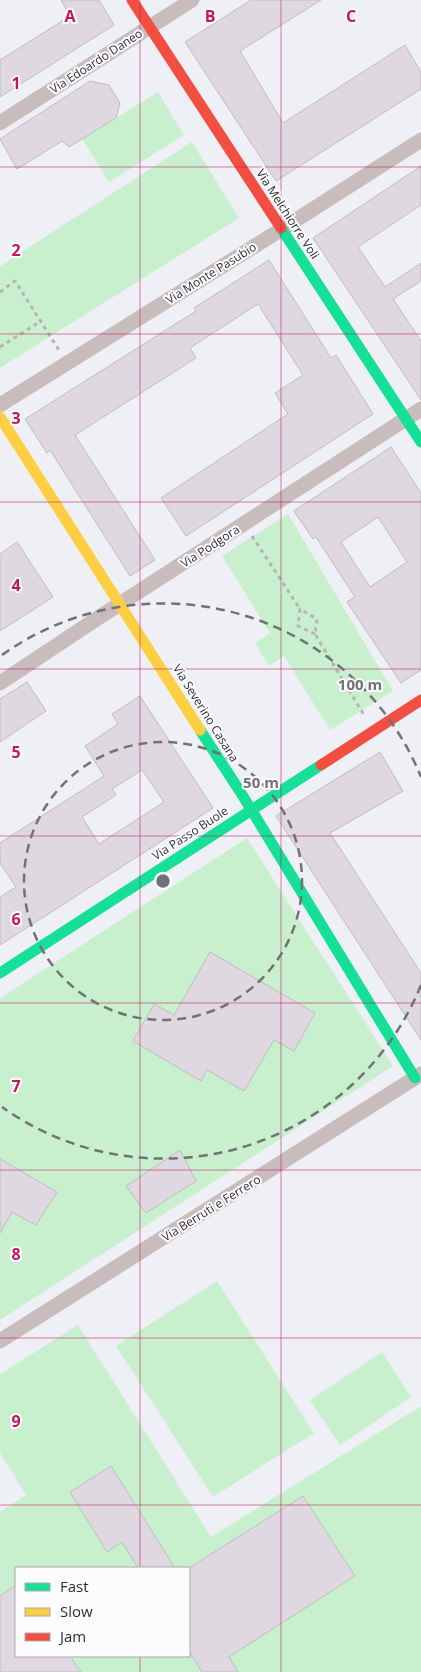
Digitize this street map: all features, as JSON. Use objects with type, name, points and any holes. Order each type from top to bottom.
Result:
[{"type":"street","name":"Via Melchiorre Voli","points":[[132,0],[421,442]]},
{"type":"street","name":"Via Edoardo Daneo","points":[[0,123],[192,0]]},
{"type":"street","name":"Via Monte Pasubio","points":[[0,405],[421,140]]},
{"type":"street","name":"Via Podgora","points":[[0,683],[421,409]]},
{"type":"street","name":"Via Severino Casana","points":[[0,416],[121,604],[418,1076]]},
{"type":"street","name":"Via Passo Buole","points":[[0,973],[421,700]]},
{"type":"street","name":"Via Berruti e Ferrero","points":[[0,1341],[418,1076]]},
{"type":"path","points":[[0,292],[15,281],[67,363]]},
{"type":"path","points":[[0,347],[40,321]]},
{"type":"path","points":[[244,524],[300,609],[317,619],[315,634]]},
{"type":"path","points":[[300,609],[298,626],[315,634],[373,730]]},
{"type":"green space","points":[[158,92],[184,135],[109,182],[82,139]]},
{"type":"green space","points":[[192,142],[239,218],[0,368],[0,266]]},
{"type":"green space","points":[[288,514],[393,691],[330,730],[284,656],[269,666],[255,643],[270,633],[222,556]]},
{"type":"green space","points":[[247,838],[393,1066],[0,1320],[0,998]]},
{"type":"green space","points":[[217,1281],[314,1433],[213,1497],[116,1346]]},
{"type":"green space","points":[[78,1325],[211,1537],[421,1406],[421,1672],[0,1672],[0,1512],[26,1495],[0,1453],[0,1374]]},
{"type":"green space","points":[[382,1352],[411,1397],[340,1445],[310,1400]]},
{"type":"building","points":[[61,0],[99,0],[114,25],[0,97],[0,60],[70,16]]},
{"type":"building","points":[[251,0],[321,0],[240,51],[283,123],[405,45],[421,72],[421,89],[276,181],[185,42]]},
{"type":"building","points":[[90,81],[109,85],[120,103],[116,118],[69,147],[62,141],[17,169],[0,139]]},
{"type":"building","points":[[421,166],[421,205],[358,247],[385,287],[421,263],[421,281],[393,299],[421,341],[421,400],[313,238]]},
{"type":"building","points":[[269,260],[331,358],[336,355],[373,414],[186,536],[161,498],[288,414],[275,393],[303,375],[258,304],[190,348],[196,358],[75,435],[155,560],[130,576],[50,450],[47,453],[25,419],[196,311],[194,308]]},
{"type":"building","points":[[391,447],[421,493],[421,670],[401,683],[347,602],[355,597],[316,537],[313,539],[294,511]],"holes":[[[378,517],[407,562],[370,587],[341,542]]]},
{"type":"building","points":[[17,542],[53,597],[0,631],[0,554]]},
{"type":"building","points":[[27,682],[46,711],[0,742],[0,699]]},
{"type":"building","points":[[140,696],[213,808],[0,945],[0,897],[16,887],[0,863],[0,843],[104,776],[85,746],[118,724],[112,714]],"holes":[[[142,770],[164,802],[99,844],[82,817],[116,795],[112,789]]]},
{"type":"building","points":[[380,752],[403,791],[330,833],[421,973],[421,1040],[276,816]]},
{"type":"building","points":[[210,952],[315,1013],[294,1051],[274,1040],[244,1091],[207,1070],[201,1081],[133,1041],[154,1004],[174,1015]]},
{"type":"building","points":[[180,1150],[196,1181],[146,1213],[126,1186]]},
{"type":"building","points":[[0,1159],[57,1192],[36,1225],[12,1212],[0,1233]]},
{"type":"building","points":[[111,1466],[174,1567],[137,1567],[122,1542],[107,1552],[70,1492]]},
{"type":"building","points":[[303,1496],[355,1576],[229,1657],[238,1672],[202,1672],[190,1653],[190,1567]]},
{"type":"building","points":[[15,1586],[15,1657],[71,1657],[81,1672],[0,1672],[0,1596]]},
{"type":"traffic: fast","points":[[281,228],[421,442]]},
{"type":"traffic: fast","points":[[200,730],[241,793],[415,1078]]},
{"type":"traffic: fast","points":[[0,973],[321,765]]},
{"type":"traffic: slow","points":[[0,417],[200,730]]},
{"type":"traffic: jam","points":[[132,0],[281,228]]},
{"type":"traffic: jam","points":[[321,765],[421,700]]}]
